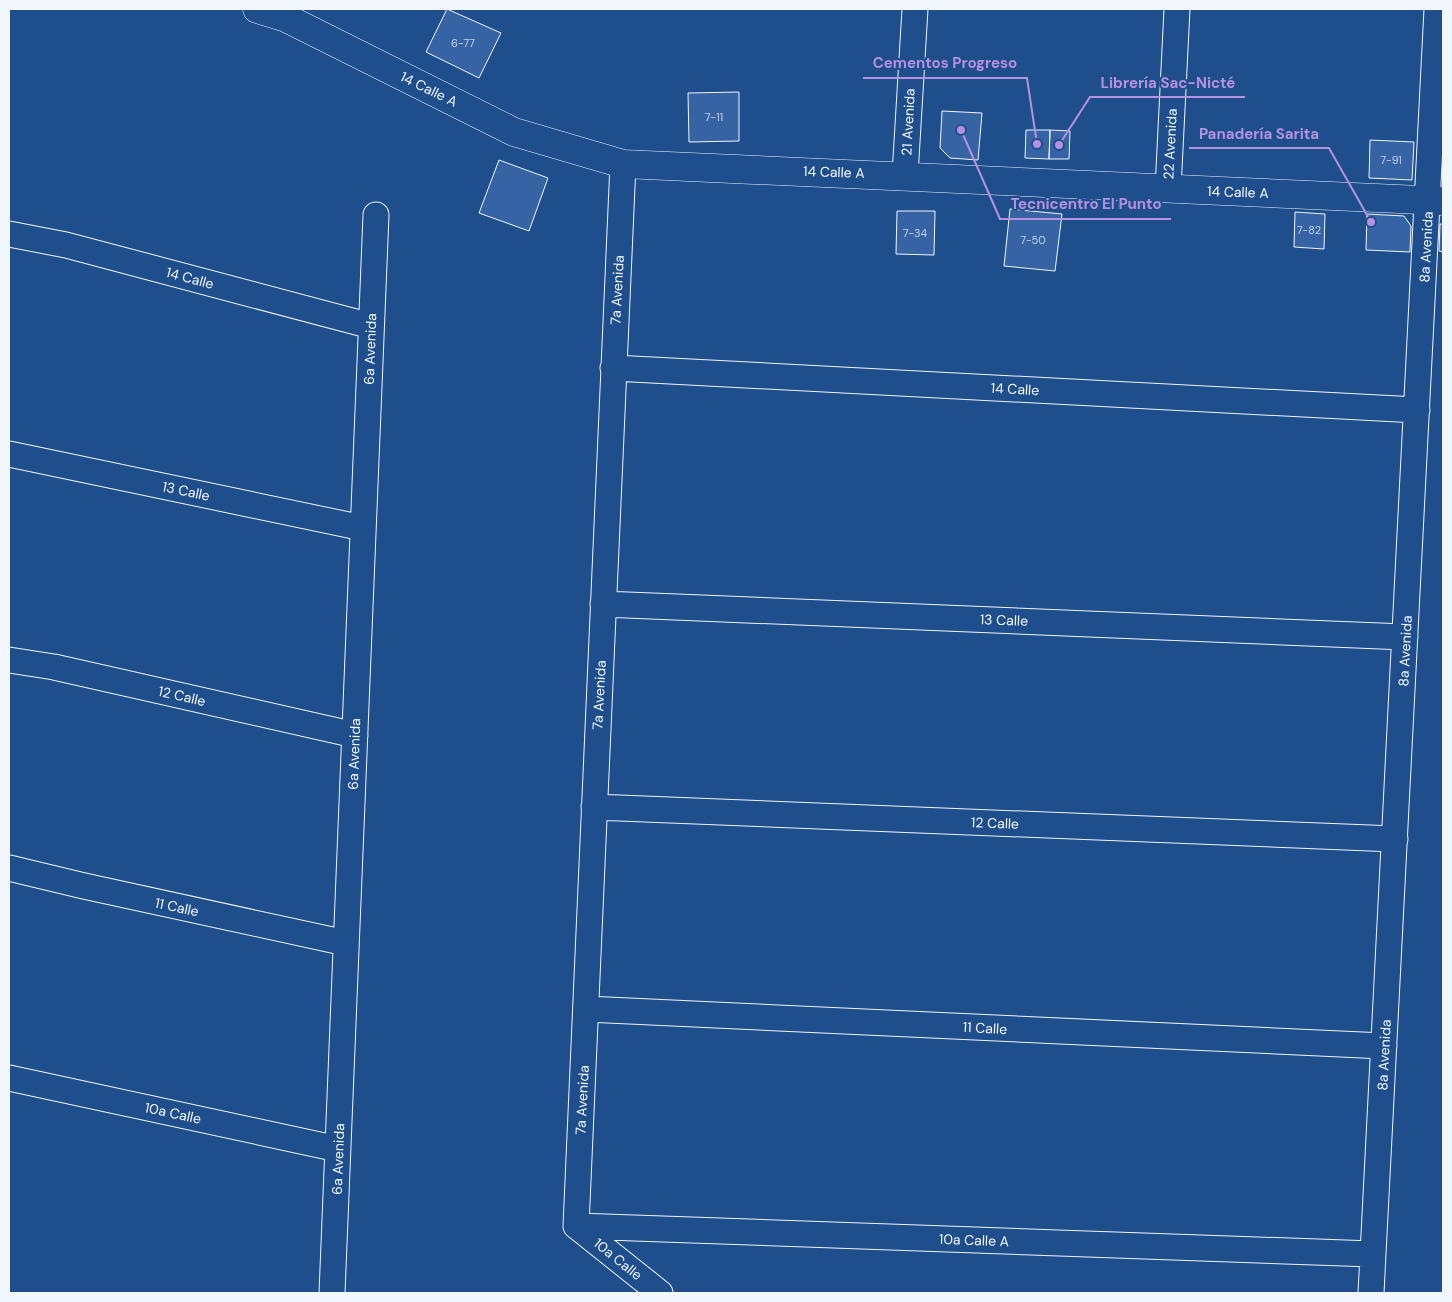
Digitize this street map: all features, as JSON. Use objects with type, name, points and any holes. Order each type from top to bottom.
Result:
[{"type":"street","name":"14 Calle A","points":[[257,9],[286,18],[514,132],[623,164],[1436,200]]},
{"type":"street","name":"21 Avenida","points":[[905,175],[915,9]]},
{"type":"street","name":"22 Avenida","points":[[1168,189],[1177,9]]},
{"type":"street","name":"8a Avenida","points":[[1371,1293],[1417,410],[1436,200],[1437,9]]},
{"type":"street","name":"7a Avenida","points":[[576,1226],[623,164]]},
{"type":"street","name":"6a Avenida","points":[[332,1293],[376,215]]},
{"type":"street","name":"14 Calle","points":[[9,234],[66,245],[371,326]]},
{"type":"street","name":"14 Calle","points":[[613,368],[1417,410]]},
{"type":"street","name":"13 Calle","points":[[9,454],[363,528]]},
{"type":"street","name":"13 Calle","points":[[603,604],[1405,637]]},
{"type":"street","name":"12 Calle","points":[[9,660],[54,667],[355,735]]},
{"type":"street","name":"12 Calle","points":[[594,807],[1395,839]]},
{"type":"street","name":"11 Calle","points":[[9,868],[346,943]]},
{"type":"street","name":"11 Calle","points":[[586,1009],[1384,1046]]},
{"type":"street","name":"10a Calle","points":[[9,1078],[338,1149]]},
{"type":"street","name":"10a Calle","points":[[576,1226],[660,1293]]},
{"type":"street","name":"10a Calle A","points":[[576,1226],[1373,1254]]},
{"type":"building","points":[[447,9],[501,33],[479,78],[426,52]]},
{"type":"building","points":[[739,92],[739,141],[689,142],[688,93]]},
{"type":"building","points":[[942,111],[982,113],[978,160],[950,158],[940,148]]},
{"type":"building","points":[[1026,130],[1050,130],[1049,159],[1025,158]]},
{"type":"building","points":[[1050,130],[1070,131],[1069,159],[1049,159]]},
{"type":"building","points":[[1370,140],[1414,142],[1412,180],[1369,178]]},
{"type":"building","points":[[499,160],[548,178],[529,231],[479,213]]},
{"type":"building","points":[[1010,209],[1062,214],[1055,271],[1004,266]]},
{"type":"building","points":[[897,211],[935,211],[934,255],[896,254]]},
{"type":"building","points":[[1295,212],[1325,214],[1324,249],[1294,247]]},
{"type":"building","points":[[1367,214],[1404,216],[1411,226],[1410,252],[1366,250]]},
{"type":"building","points":[[1440,224],[1443,224],[1443,252],[1439,251]]},
{"type":"place","name":"Tecnicentro El Punto","points":[[961,130]]},
{"type":"place","name":"Cementos Progreso","points":[[1037,144]]},
{"type":"place","name":"Librería Sac-Nicté","points":[[1059,145]]},
{"type":"place","name":"Panadería Sarita","points":[[1371,222]]}]
